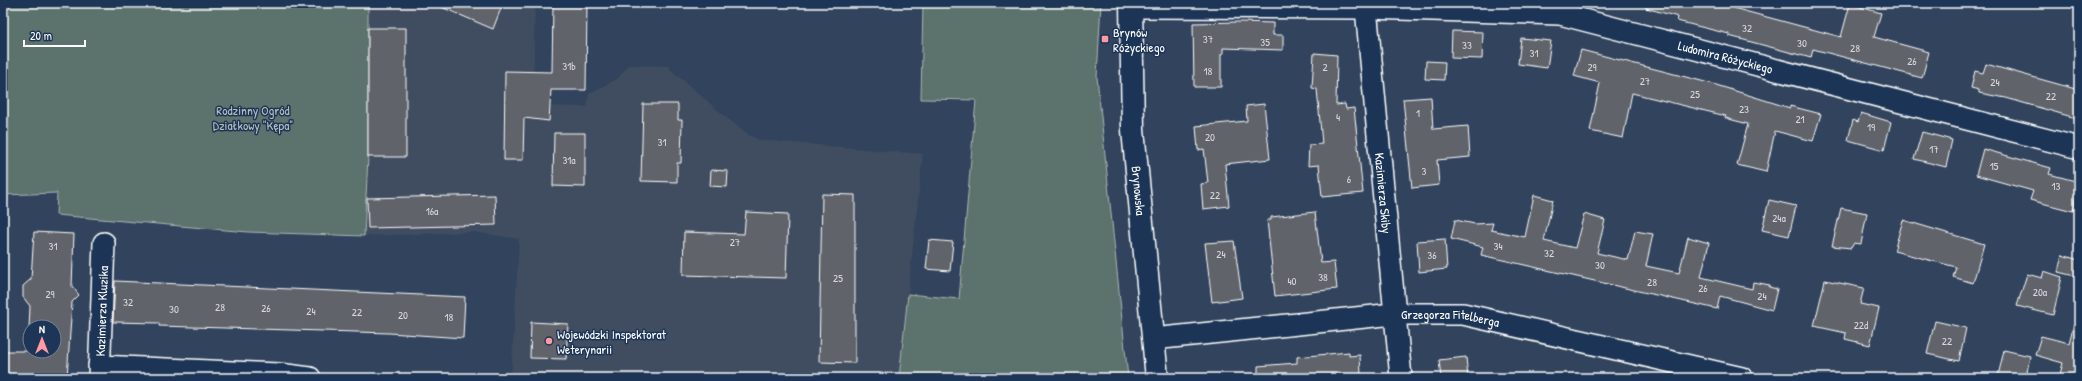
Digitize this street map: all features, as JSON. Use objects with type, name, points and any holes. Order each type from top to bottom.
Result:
[{"type":"main road","name":"Brynowska","points":[[1131,5],[1133,130],[1157,378]]},
{"type":"street","name":"Ludomira Różyckiego","points":[[1131,5],[1366,8],[1560,14],[2079,148]]},
{"type":"street","name":"Kazimierza Skiby","points":[[1366,8],[1401,378]]},
{"type":"street","name":"Kazimierza Kluzika","points":[[99,372],[104,243]]},
{"type":"street","name":"Grzegorza Fitelberga","points":[[1153,339],[1394,314],[1464,314],[1742,378]]},
{"type":"street","points":[[99,372],[310,378]]},
{"type":"shaded area","points":[[368,3],[535,3],[533,106],[587,107],[589,94],[617,79],[629,65],[670,66],[670,69],[727,118],[749,135],[760,140],[923,154],[899,378],[511,378],[519,239],[474,232],[364,236],[368,157]]},
{"type":"green space","name":"Rodzinny Ogród Działkowy \"Kępa\"","points":[[3,3],[368,3],[368,157],[364,236],[248,232],[56,215],[57,193],[3,195]]},
{"type":"green space","points":[[923,3],[1101,3],[1097,77],[1128,378],[899,378],[908,294],[959,299],[976,100],[921,99]]},
{"type":"building","points":[[432,3],[503,3],[493,29]]},
{"type":"building","points":[[553,3],[587,3],[586,90],[551,90],[549,121],[524,118],[523,160],[504,160],[505,71],[552,72]]},
{"type":"building","points":[[1646,3],[1722,3],[1737,9],[1841,37],[1850,4],[1881,13],[1874,37],[1929,52],[1922,78],[1813,49],[1811,58],[1729,36],[1729,34],[1677,21],[1678,17],[1646,8]]},
{"type":"building","points":[[1193,23],[1273,23],[1273,35],[1283,35],[1283,50],[1223,48],[1223,54],[1221,54],[1221,87],[1194,87]]},
{"type":"building","points":[[368,28],[406,28],[406,157],[368,157]]},
{"type":"building","points":[[1452,31],[1483,32],[1482,59],[1451,58]]},
{"type":"building","points":[[1521,38],[1551,41],[1547,68],[1518,64]]},
{"type":"building","points":[[1581,50],[1713,84],[1790,108],[1790,106],[1821,114],[1813,141],[1775,131],[1766,172],[1737,165],[1748,124],[1725,118],[1726,116],[1632,93],[1623,138],[1590,131],[1600,83],[1574,76]]},
{"type":"building","points":[[1314,53],[1337,55],[1336,105],[1345,104],[1346,109],[1354,108],[1363,193],[1322,197],[1319,165],[1308,166],[1309,145],[1322,144],[1317,89],[1312,88]]},
{"type":"building","points":[[1426,61],[1445,62],[1444,80],[1425,79]]},
{"type":"building","points":[[1986,64],[2079,90],[2079,119],[2006,98],[1979,93],[1979,90],[1971,88],[1975,71],[1983,73]]},
{"type":"building","points":[[1431,97],[1433,129],[1468,126],[1470,157],[1437,160],[1439,185],[1412,188],[1403,99]]},
{"type":"building","points":[[643,104],[678,104],[678,120],[682,120],[681,163],[677,163],[677,182],[641,181]]},
{"type":"building","points":[[1264,104],[1270,159],[1225,164],[1229,206],[1203,209],[1201,184],[1208,183],[1204,149],[1198,150],[1196,126],[1247,121],[1246,106]]},
{"type":"building","points":[[1861,113],[1891,122],[1884,150],[1848,140],[1853,120],[1858,122]]},
{"type":"building","points":[[1922,132],[1952,140],[1946,167],[1914,159]]},
{"type":"building","points":[[554,133],[585,133],[585,187],[553,186]]},
{"type":"building","points":[[1983,149],[2051,168],[2049,174],[2079,182],[2073,211],[2030,200],[2033,191],[1976,175]]},
{"type":"building","points":[[711,170],[728,171],[727,187],[710,186]]},
{"type":"building","points":[[822,194],[855,195],[855,363],[819,362]]},
{"type":"building","points":[[495,195],[496,225],[368,228],[367,198]]},
{"type":"building","points":[[1534,195],[1553,200],[1544,241],[1575,248],[1584,214],[1605,220],[1597,253],[1628,260],[1635,231],[1653,234],[1646,266],[1679,273],[1688,237],[1709,243],[1701,277],[1752,289],[1753,282],[1770,285],[1769,287],[1777,289],[1772,310],[1720,296],[1717,309],[1481,255],[1483,247],[1451,239],[1455,220],[1475,224],[1493,223],[1491,230],[1525,237]]},
{"type":"building","points":[[1769,200],[1796,206],[1789,236],[1762,230]]},
{"type":"building","points":[[1841,208],[1867,213],[1861,244],[1854,243],[1851,248],[1832,246]]},
{"type":"building","points":[[746,212],[788,214],[786,278],[683,275],[684,232],[744,234]]},
{"type":"building","points":[[1315,212],[1321,263],[1334,262],[1337,289],[1275,296],[1267,220],[1271,220],[1271,217]]},
{"type":"building","points":[[1903,220],[1984,244],[1973,283],[1953,277],[1956,267],[1894,251]]},
{"type":"building","points":[[34,232],[74,234],[72,286],[79,295],[72,302],[67,378],[3,376],[3,351],[22,351],[22,359],[62,359],[62,319],[29,319],[30,306],[23,297],[23,286],[31,279]]},
{"type":"building","points":[[1445,239],[1447,269],[1419,272],[1417,241]]},
{"type":"building","points":[[929,240],[953,242],[950,271],[926,269]]},
{"type":"building","points":[[1234,241],[1242,298],[1212,302],[1205,243]]},
{"type":"building","points":[[2062,255],[2079,260],[2079,277],[2058,272]]},
{"type":"building","points":[[2044,271],[2062,277],[2053,315],[2017,306],[2027,274],[2042,278]]},
{"type":"building","points":[[1825,280],[1864,288],[1860,304],[1879,308],[1870,345],[1845,339],[1846,333],[1814,326]]},
{"type":"building","points":[[115,281],[465,297],[463,338],[389,333],[159,326],[159,323],[113,322]]},
{"type":"building","points":[[1935,321],[1966,328],[1959,361],[1927,354]]},
{"type":"building","name":"Wojewódzki Inspektorat Weterynarii","points":[[531,322],[568,324],[566,359],[530,358]]},
{"type":"building","points":[[2074,324],[2079,325],[2079,378],[2059,378],[2063,363],[2035,355],[2041,336],[2069,343]]},
{"type":"building","points":[[2004,350],[2030,356],[2026,378],[1998,376]]},
{"type":"building","points":[[1349,352],[1349,356],[1360,355],[1361,375],[1329,378],[1258,378],[1258,366],[1297,363],[1297,357]]},
{"type":"building","points":[[1466,357],[1468,378],[1441,378],[1439,360]]},
{"type":"place","name":"Brynów Różyckiego","points":[[1105,39]]},
{"type":"place","name":"Wojewódzki Inspektorat Weterynarii","points":[[549,341]]}]
